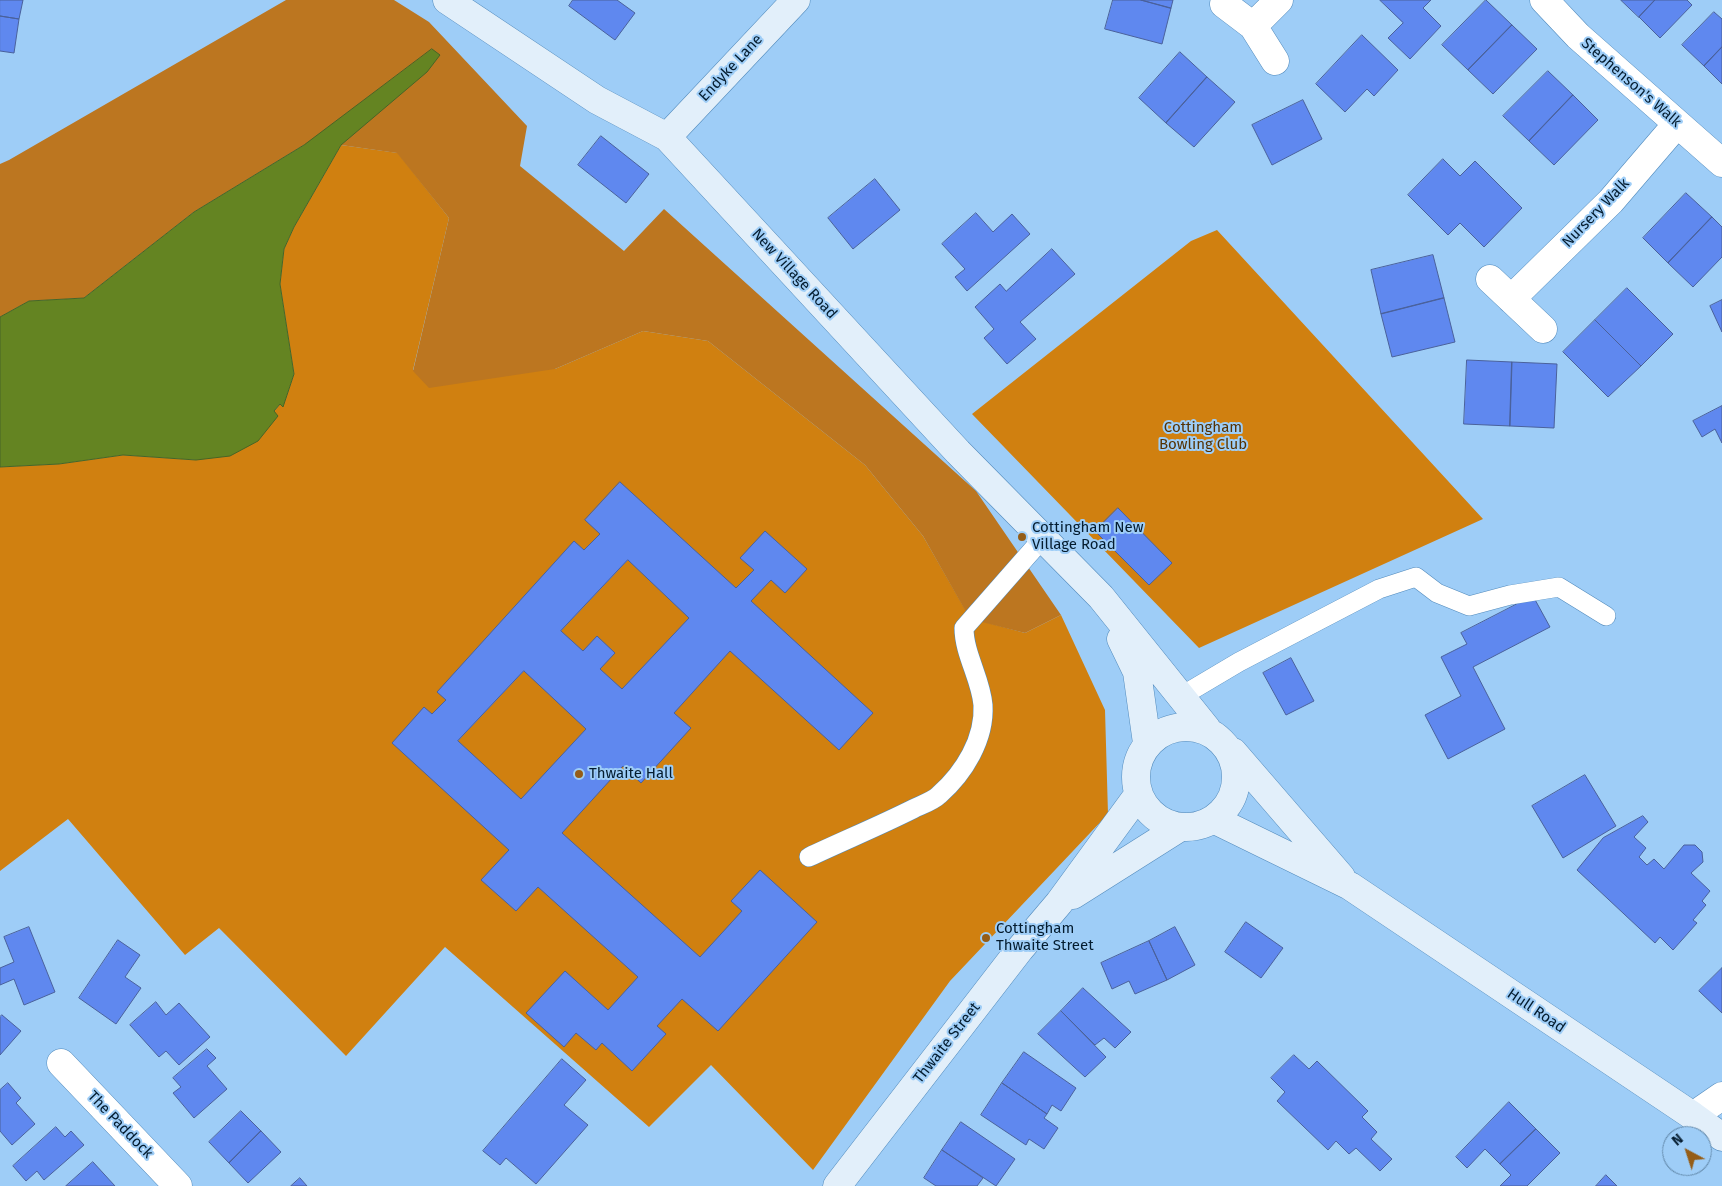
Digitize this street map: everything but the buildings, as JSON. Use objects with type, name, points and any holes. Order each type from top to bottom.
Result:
[{"type":"main road","name":"New Village Road","points":[[447,0],[597,100],[667,137],[958,452],[1101,598]]},
{"type":"main road","name":"Endyke Lane","points":[[667,137],[796,0]]},
{"type":"main road","points":[[1101,598],[1207,729],[1222,739],[1230,750],[1238,783],[1215,820],[1199,827],[1179,828],[1153,816],[1138,796],[1136,768],[1147,743],[1137,672],[1101,598]]},
{"type":"main road","points":[[1147,743],[1180,726],[1207,729]]},
{"type":"main road","name":"Hull Road","points":[[1230,750],[1350,886]]},
{"type":"main road","name":"Thwaite Street","points":[[837,1186],[1020,949],[1059,903],[1138,796]]},
{"type":"main road","name":"Hull Road","points":[[1215,820],[1350,886],[1722,1137]]},
{"type":"main road","name":"Thwaite Street","points":[[1059,903],[1179,828]]},
{"type":"street","points":[[1253,26],[1279,0]]},
{"type":"street","name":"Stephenson's Walk","points":[[1544,0],[1578,36],[1722,163]]},
{"type":"street","points":[[1224,4],[1253,26],[1276,61]]},
{"type":"street","name":"Nursery Walk","points":[[1511,299],[1611,201],[1677,124]]},
{"type":"street","points":[[1490,279],[1543,329]]},
{"type":"street","name":"The Paddock","points":[[61,1063],[178,1186]]},
{"type":"street","points":[[1693,1116],[1722,1096]]},
{"type":"lane","points":[[809,857],[938,796],[967,764],[980,733],[983,705],[964,640],[964,628],[1043,538]]},
{"type":"lane","points":[[1180,696],[1239,662],[1370,593],[1416,577],[1437,593],[1469,606],[1510,595],[1559,587],[1606,616]]},
{"type":"green space","points":[[341,145],[398,153],[449,218],[413,370],[555,369],[643,331],[708,341],[865,465],[923,536],[970,618],[1025,633],[1061,615],[1105,710],[1108,814],[950,981],[813,1170],[711,1065],[649,1127],[445,947],[346,1056],[219,928],[185,955],[68,819],[0,871],[0,467],[59,464],[123,455],[196,460],[274,411],[280,404],[283,406],[294,374],[280,284],[284,249],[294,227]]},
{"type":"green space","name":"Cottingham Bowling Club","points":[[1217,230],[1483,519],[1199,648],[972,414],[1191,241]]},
{"type":"shaded area","points":[[286,0],[394,0],[429,22],[527,126],[520,166],[624,251],[664,209],[976,491],[1061,615],[1025,633],[970,619],[923,536],[865,465],[708,341],[643,331],[555,369],[429,388],[413,371],[449,218],[397,153],[341,145],[304,145],[194,212],[84,298],[29,301],[0,317],[0,164]]},
{"type":"shaded area","points":[[432,49],[440,55],[427,72],[341,145],[294,227],[284,249],[280,284],[294,374],[283,407],[280,404],[274,411],[278,416],[258,441],[230,456],[196,460],[123,455],[59,464],[0,467],[0,317],[29,301],[84,298],[194,212],[304,145]]},
{"type":"place","name":"Cottingham New Village Road","points":[[1022,537]]},
{"type":"place","name":"Thwaite Hall","points":[[579,774]]},
{"type":"place","name":"Cottingham Thwaite Street","points":[[986,938]]}]
